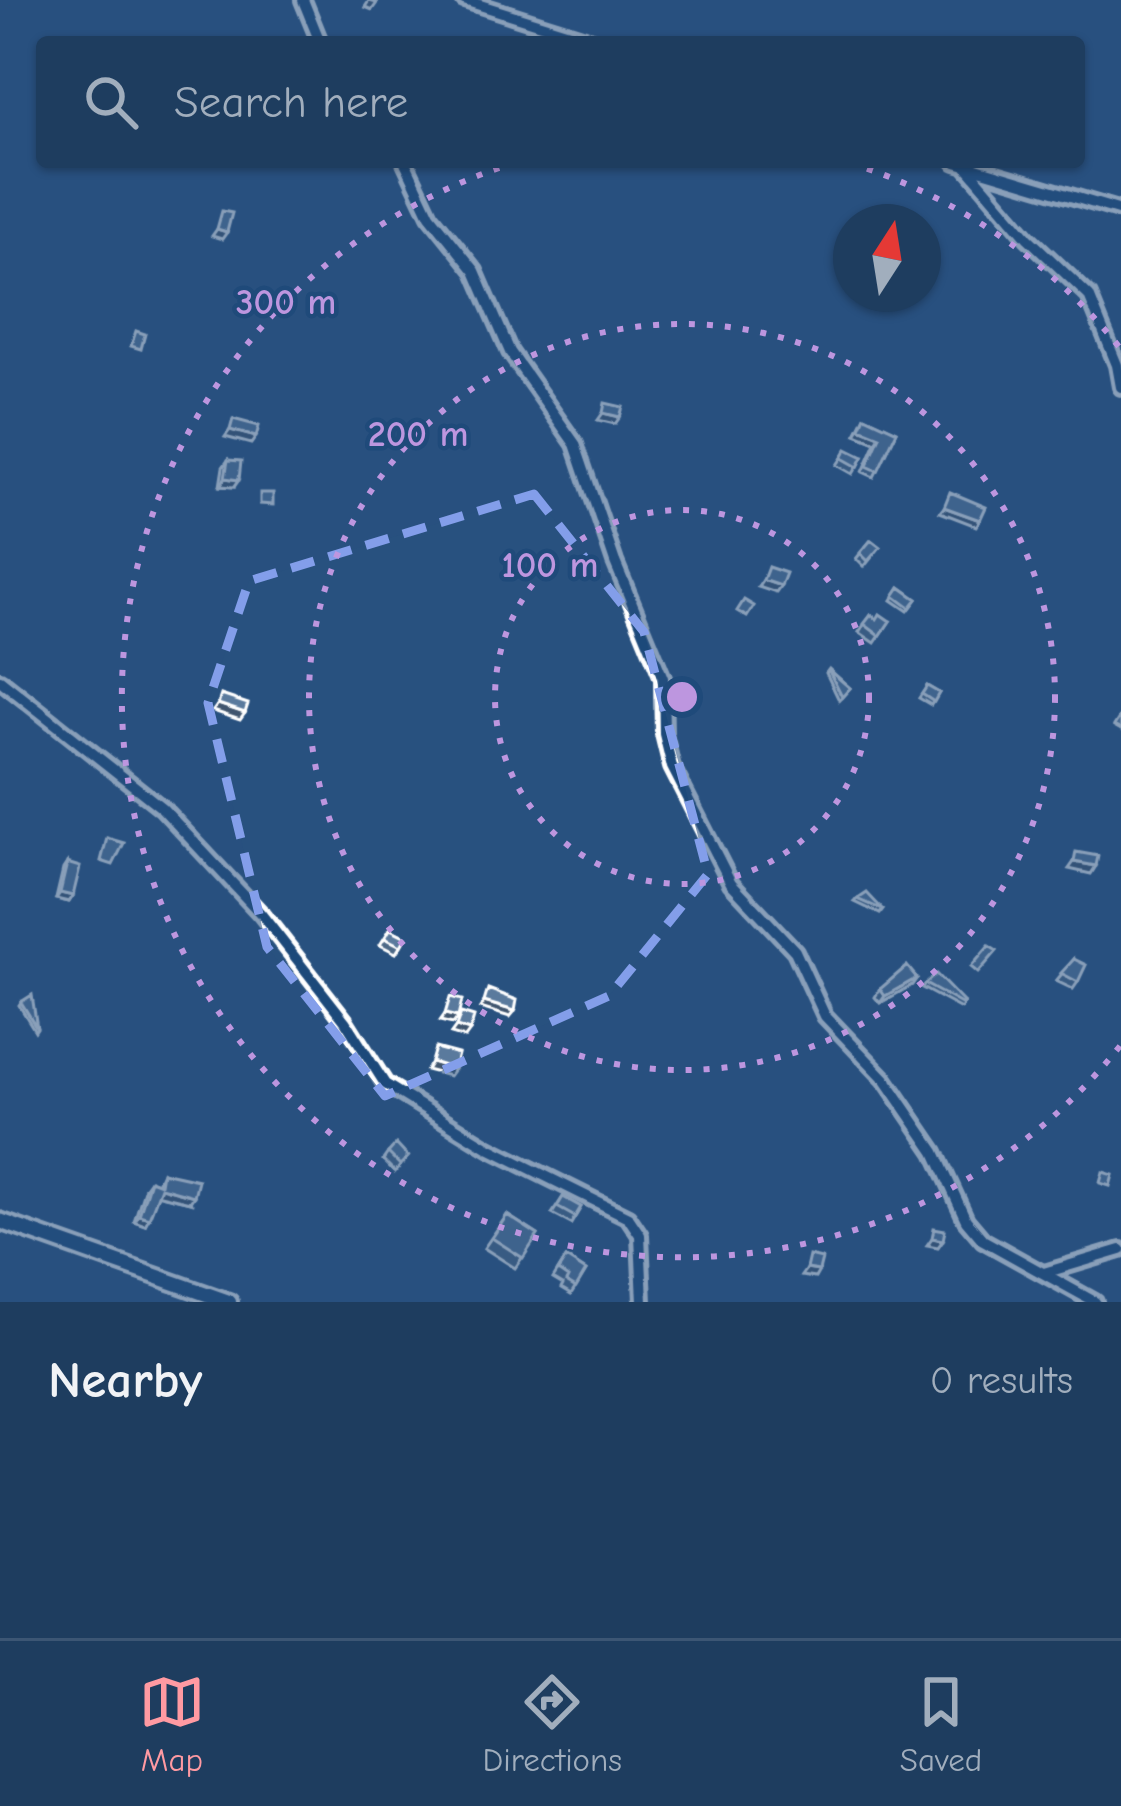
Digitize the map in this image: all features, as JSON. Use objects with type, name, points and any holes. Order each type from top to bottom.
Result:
[{"type":"street","points":[[302,0],[317,36]]},
{"type":"street","points":[[464,0],[579,36]]},
{"type":"street","points":[[408,168],[430,215],[476,271],[510,352],[575,444],[615,562],[663,678],[664,734],[672,767],[730,883],[795,951],[825,1016],[885,1079],[935,1152],[965,1220],[983,1240],[1095,1302]]},
{"type":"street","points":[[965,168],[1028,238],[1089,296],[1118,365],[1121,387]]},
{"type":"street","points":[[978,168],[1121,211]]},
{"type":"street","points":[[0,680],[162,808],[262,915],[345,1021],[386,1084],[489,1148],[628,1217],[640,1235],[643,1302]]},
{"type":"street","points":[[0,1221],[229,1302]]},
{"type":"street","points":[[1043,1274],[1121,1250]]},
{"type":"highlighted area","points":[[534,494],[644,632],[708,874],[609,996],[385,1096],[267,947],[208,703],[249,581]]},
{"type":"building","points":[[222,211],[232,213],[227,232],[217,229]]},
{"type":"building","points":[[136,331],[145,334],[141,349],[131,346]]},
{"type":"building","points":[[605,403],[623,407],[620,417],[603,413]]},
{"type":"building","points":[[865,416],[897,431],[878,471],[867,466],[880,436],[860,428]]},
{"type":"building","points":[[233,419],[259,426],[256,437],[230,430]]},
{"type":"building","points":[[847,449],[863,457],[858,467],[842,458]]},
{"type":"building","points":[[228,460],[241,461],[239,480],[225,478]]},
{"type":"building","points":[[950,492],[986,507],[980,520],[944,507]]},
{"type":"building","points":[[260,493],[273,493],[273,505],[260,504]]},
{"type":"building","points":[[871,540],[880,547],[868,561],[860,553]]},
{"type":"building","points":[[768,567],[786,573],[781,586],[763,580]]},
{"type":"building","points":[[900,587],[917,599],[910,608],[894,596]]},
{"type":"building","points":[[744,600],[754,606],[747,617],[737,611]]},
{"type":"building","points":[[880,614],[890,621],[880,636],[864,624],[871,615],[877,619]]},
{"type":"building","points":[[828,669],[850,688],[842,697]]},
{"type":"building","points":[[927,686],[939,693],[934,702],[922,694]]},
{"type":"building","points":[[221,695],[248,704],[245,713],[218,704]]},
{"type":"building","points":[[107,838],[124,843],[113,865],[101,861]]},
{"type":"building","points":[[1076,852],[1098,856],[1096,866],[1074,862]]},
{"type":"building","points":[[67,863],[80,867],[73,896],[60,893]]},
{"type":"building","points":[[867,893],[883,910],[858,899]]},
{"type":"building","points":[[390,929],[406,937],[401,946],[385,938]]},
{"type":"building","points":[[989,946],[997,951],[978,973],[971,967]]},
{"type":"building","points":[[1074,959],[1086,965],[1078,982],[1061,973]]},
{"type":"building","points":[[907,966],[917,978],[885,996],[880,989]]},
{"type":"building","points":[[936,974],[964,1003],[963,1005],[925,984]]},
{"type":"building","points":[[488,989],[517,1000],[515,1011],[484,1002]]},
{"type":"building","points":[[32,995],[37,1028],[21,1002]]},
{"type":"building","points":[[450,997],[462,1000],[458,1017],[445,1014]]},
{"type":"building","points":[[461,1013],[474,1017],[470,1031],[456,1027]]},
{"type":"building","points":[[435,1048],[458,1054],[454,1069],[431,1062]]},
{"type":"building","points":[[396,1144],[408,1157],[400,1165],[388,1153]]},
{"type":"building","points":[[162,1172],[198,1180],[194,1196],[161,1187],[149,1218],[139,1215],[150,1180],[160,1184]]},
{"type":"building","points":[[1103,1172],[1113,1175],[1110,1186],[1100,1183]]},
{"type":"building","points":[[563,1197],[581,1207],[575,1217],[557,1207]]},
{"type":"building","points":[[507,1215],[538,1235],[523,1258],[492,1238]]},
{"type":"building","points":[[934,1228],[945,1230],[943,1240],[932,1238]]},
{"type":"building","points":[[809,1256],[822,1259],[819,1271],[806,1269]]},
{"type":"building","points":[[566,1258],[586,1271],[576,1288],[558,1271]]}]
